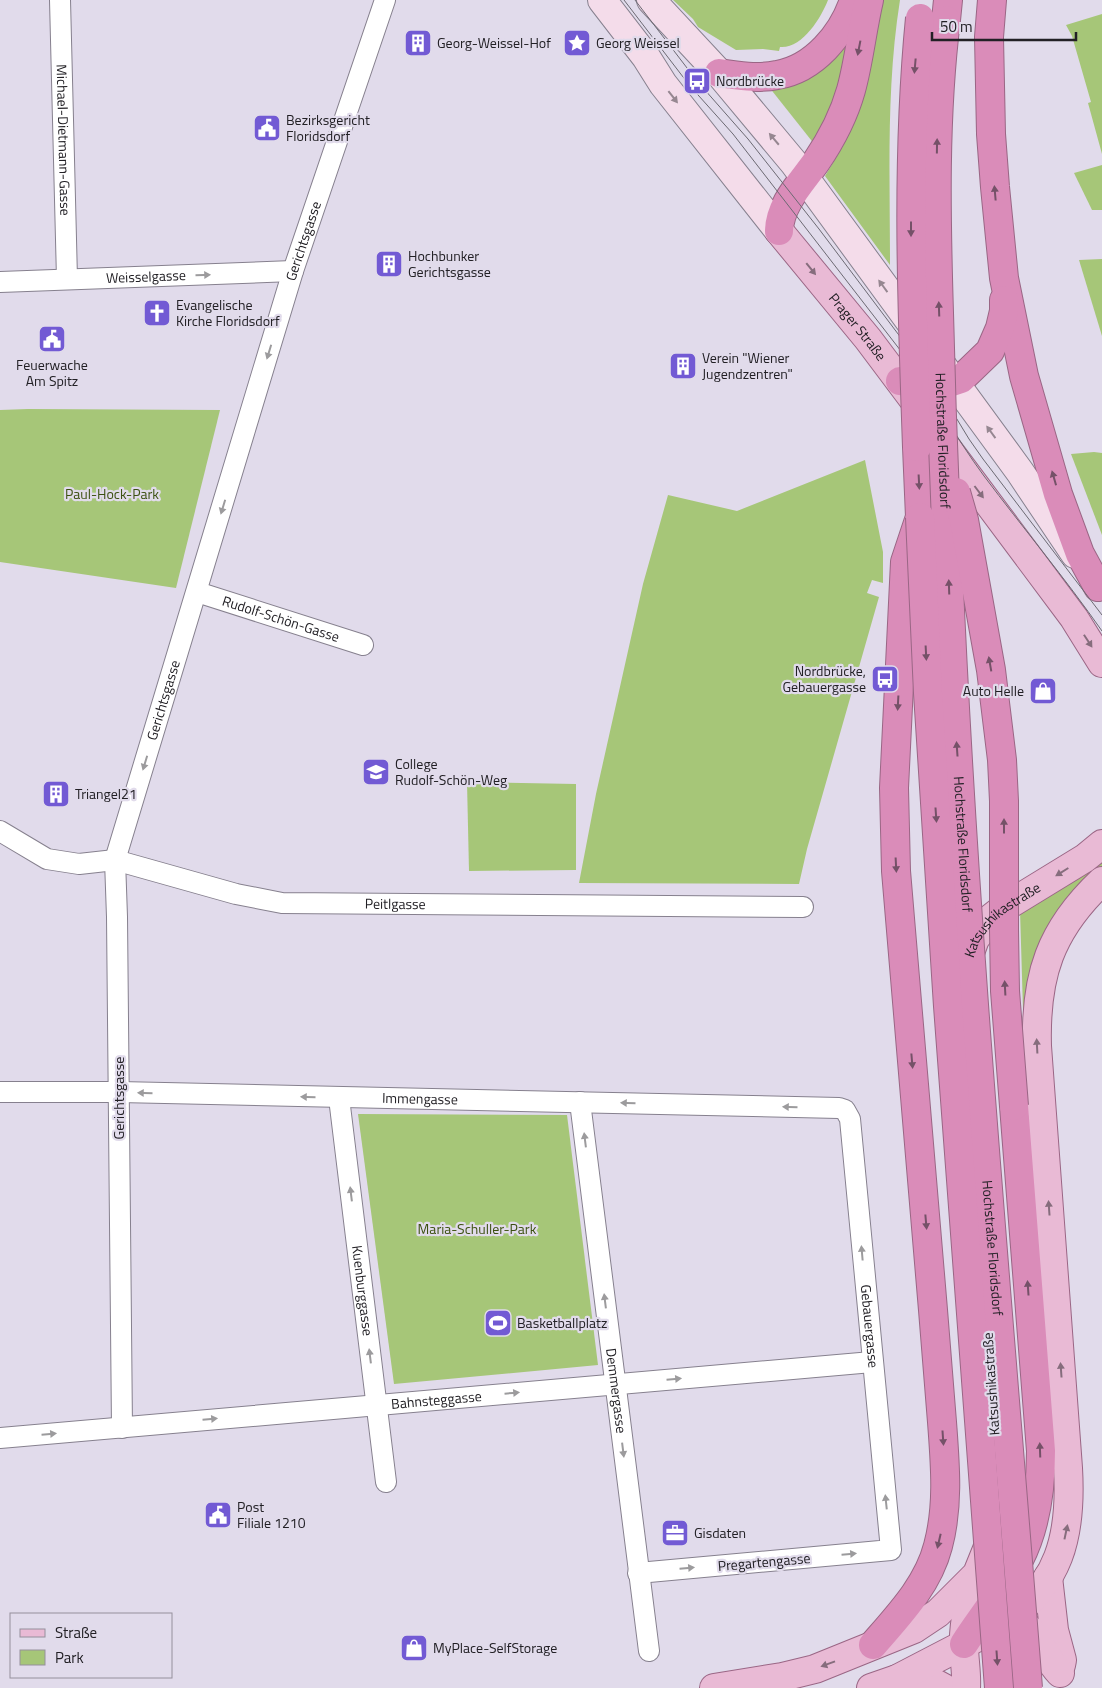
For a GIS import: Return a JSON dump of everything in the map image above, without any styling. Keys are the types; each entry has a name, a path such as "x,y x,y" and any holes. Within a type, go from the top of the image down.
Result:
{"highway":[{"path":"719,73 742,76 771,76 798,68 818,55 832,42 850,13 854,0"},
{"path":"780,231 782,217 804,177 840,121 851,89 869,0"},
{"name":"Hochstraße Floridsdorf","path":"922,0 914,83 911,161 913,322 925,636 947,986 999,1688"},
{"name":"Hochstraße Floridsdorf","path":"948,0 940,64 936,172 943,445 953,692 973,984 1028,1688"},
{"path":"900,380 943,385 961,379 990,351 1000,328 1004,311 1004,278 991,134 989,37 992,0"},
{"path":"1004,278 1024,376 1058,494 1080,554 1100,590"},
{"path":"943,445 964,520 998,718 1004,801 1006,991 1041,1451 1041,1477 1038,1498 1027,1541 991,1609 964,1644"},
{"path":"873,1645 918,1590 932,1566 944,1520 946,1493 941,1408 896,871 894,788 905,562 920,517"}],"main road":[{"name":"Prager Straße","path":"602,0 646,57 680,107 900,380 955,459 1074,618 1102,663"},
{"path":"651,0 719,73 804,177 1020,472 1100,590"},
{"name":"Katsushikastraße","path":"714,1688 782,1677 815,1669 914,1629 938,1613 977,1574 990,1546 997,1520 998,1482 963,1015 962,997 966,966 975,940 991,918 1005,907 1084,858 1102,844"},
{"path":"938,1613 991,1609 1032,1600 1048,1578 1066,1535 1070,1495 1037,1046 1037,1002 1045,965 1060,931 1074,911 1102,881"},
{"path":"977,1574 991,1609 1037,1638 1061,1680"},
{"path":"1048,1578 1054,1630 1062,1660 1061,1680"},
{"path":"871,1688 896,1679 964,1644 967,1676 966,1688"},
{"path":"896,1679 931,1681 944,1688"}],"street":[{"name":"Michael-Dietmann-Gasse","path":"60,0 67,279"},
{"name":"Gerichtsgasse","path":"122,1428 115,860 293,271 385,0"},
{"name":"Weisselgasse","path":"0,282 293,271"},
{"name":"Rudolf-Schön-Gasse","path":"197,592 363,645"},
{"name":"Peitlgasse","path":"0,831 47,859 79,864 115,860 236,894 282,903 803,907"},
{"name":"Immengasse","path":"0,1092 119,1092 839,1108"},
{"name":"Kuenburggasse","path":"340,1098 386,1482"},
{"name":"Demmergasse","path":"580,1102 648,1651"},
{"name":"Gebauergasse","path":"839,1108 845,1110 850,1119 891,1550"},
{"name":"Bahnsteggasse","path":"0,1438 872,1362"},
{"name":"Pregartengasse","path":"638,1573 891,1550"}],"green space":[{"path":"673,0 828,0 810,31 796,43 780,47 779,51 763,49 736,50 698,27 693,19"},
{"path":"880,0 900,0 891,99 889,165 890,265 825,176 843,146 850,128"},
{"path":"1102,14 1102,154 1088,103 1091,102 1072,36 1066,25"},
{"path":"847,45 837,99 815,145 769,87"},
{"path":"1102,165 1102,210 1092,210 1074,173"},
{"path":"1102,259 1102,336 1079,260"},
{"name":"Paul-Hock-Park","path":"0,410 220,410 176,588 0,562"},
{"path":"1102,453 1102,535 1071,454"},
{"path":"865,460 883,552 883,583 872,580 867,593 879,597 807,849 799,884 579,883 596,794 643,584 668,495 737,511"},
{"path":"467,782 576,784 576,870 469,871"},
{"path":"1102,857 1102,867 1087,881 1026,1008 1023,1010 1020,910"},
{"name":"Maria-Schuller-Park","path":"358,1114 567,1115 598,1365 394,1384"}],"tram line":[{"path":"624,0 690,86 733,134 904,355 984,476 1102,631"},
{"path":"635,0 697,81 748,139 819,229 935,383 983,459 1102,615"}],"place":[{"name":"Georg-Weissel-Hof","path":"418,43"},
{"name":"Georg Weissel","path":"577,43"},
{"name":"Nordbrücke","path":"697,81"},
{"name":"Bezirksgericht Floridsdorf","path":"267,128"},
{"name":"Hochbunker Gerichtsgasse","path":"389,264"},
{"name":"Evangelische Kirche Floridsdorf","path":"157,313"},
{"name":"Feuerwache Am Spitz","path":"52,339"},
{"name":"Verein \"Wiener Jugendzentren\"","path":"683,366"},
{"name":"Nordbrücke, Gebauergasse","path":"885,679"},
{"name":"Auto Helle","path":"1043,691"},
{"name":"College Rudolf-Schön-Weg","path":"376,772"},
{"name":"Triangel21","path":"56,794"},
{"name":"Basketballplatz","path":"498,1323"},
{"name":"Post Filiale 1210","path":"218,1515"},
{"name":"Gisdaten","path":"675,1533"},
{"name":"MyPlace-SelfStorage","path":"414,1648"}]}
